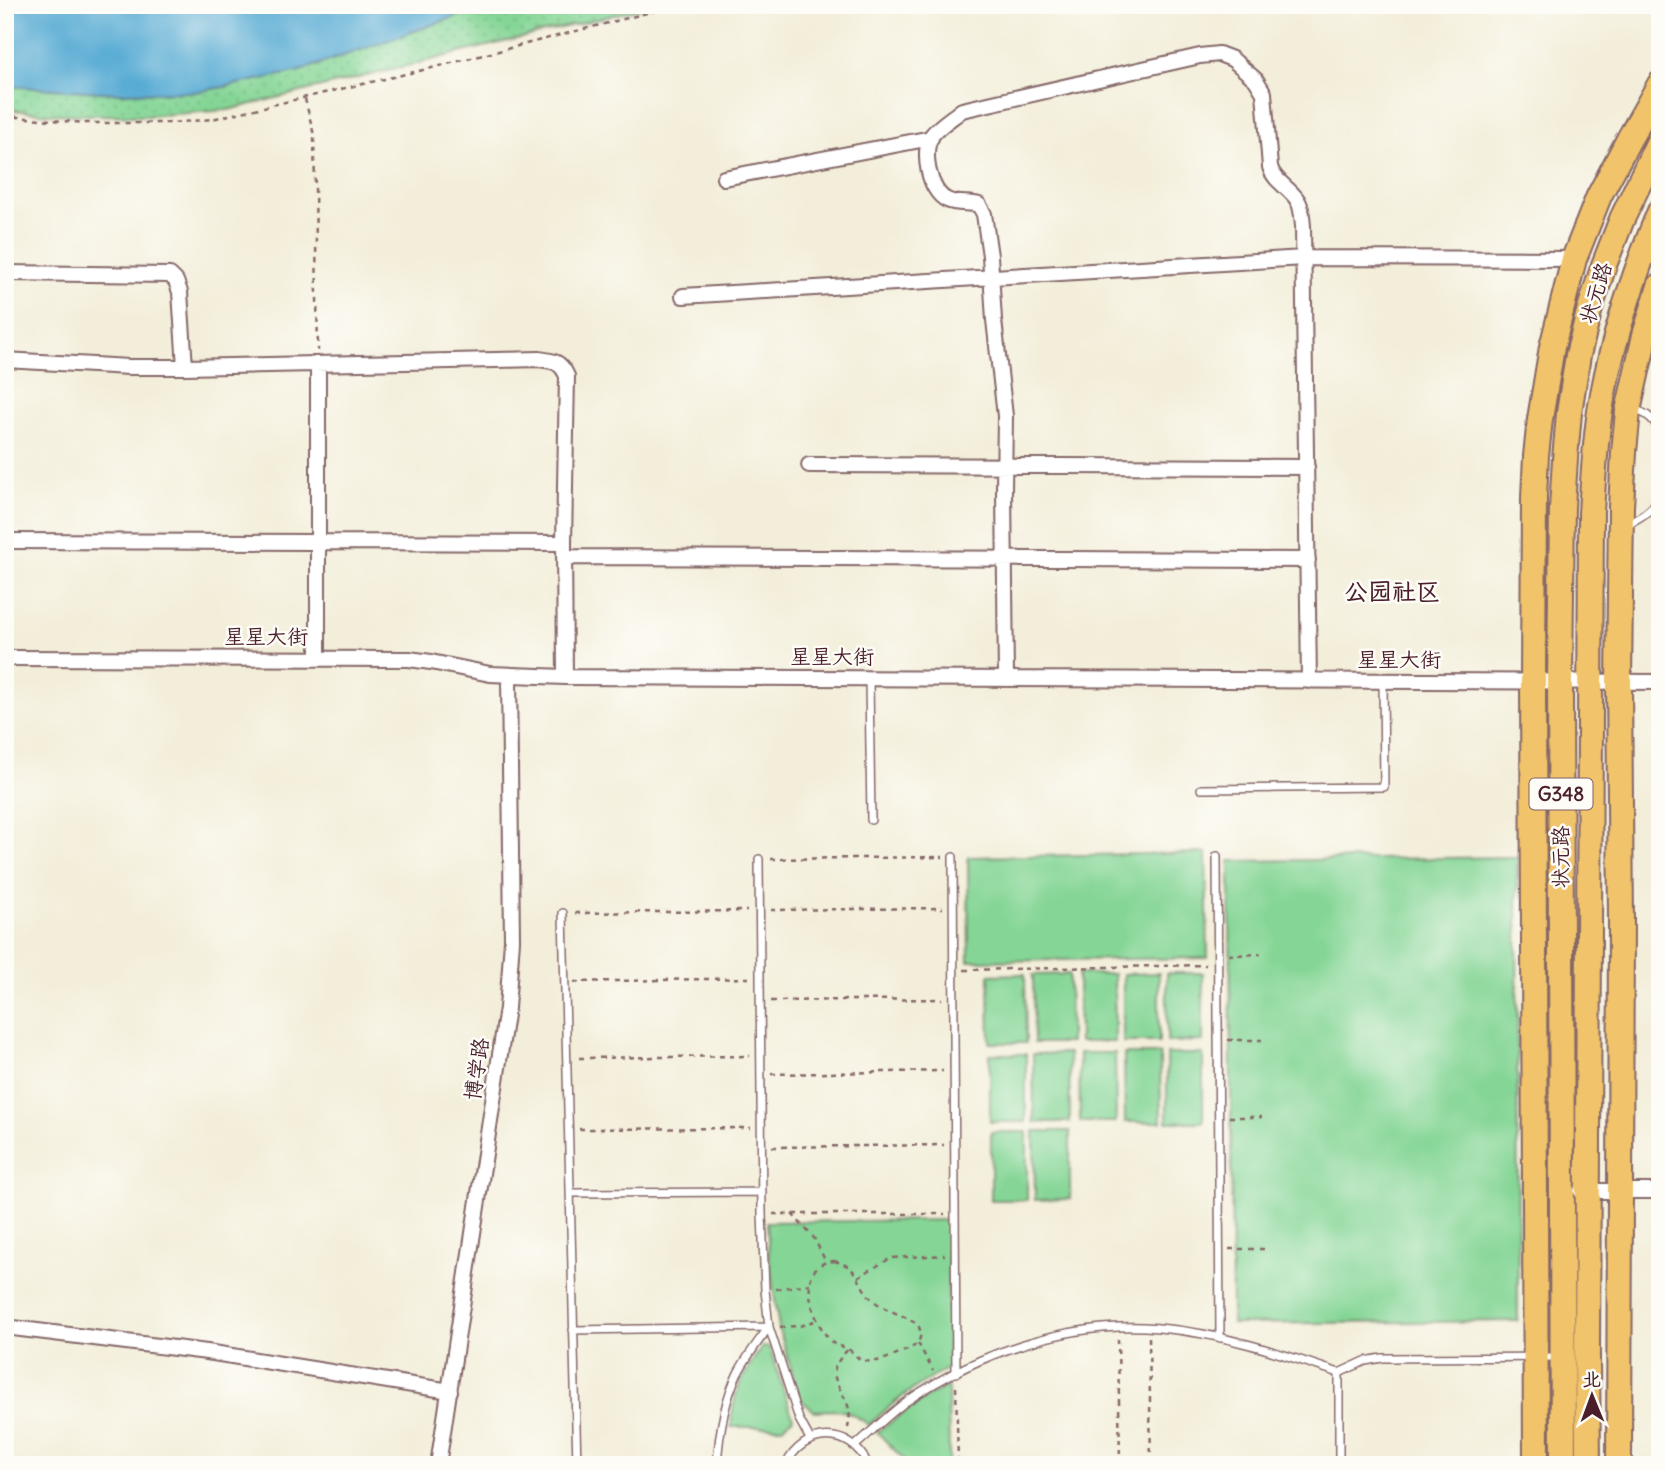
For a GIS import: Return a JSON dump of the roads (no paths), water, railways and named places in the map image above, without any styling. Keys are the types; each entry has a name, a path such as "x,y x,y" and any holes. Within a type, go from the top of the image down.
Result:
{"highway":[{"path":"1536,1465 1533,681 1534,497 1538,431 1545,386 1574,259 1600,196 1660,84"},
{"name":"状元路","path":"1563,1465 1560,681 1562,508 1567,435 1578,355 1589,312 1622,219 1660,139"},
{"name":"状元路","path":"1588,1465 1590,682 1595,460 1602,397 1610,358 1624,305 1660,211"},
{"path":"1619,1465 1621,529 1629,407 1645,335 1660,286"},
{"path":"1545,386 1567,435"},
{"path":"1602,397 1629,407"},
{"path":"1591,551 1621,529"}],"street":[{"path":"1006,678 1004,416 984,214 979,205 950,202 941,197 933,186 927,148 933,134 962,110 1219,54 1232,59 1256,80 1264,93 1270,167 1273,176 1298,200 1303,226 1309,681"},
{"path":"724,178 931,138"},
{"path":"683,296 1304,258 1574,259"},
{"path":"5,273 170,275 176,281 180,292 185,367"},
{"path":"5,360 129,367 185,367 539,359 552,361 563,367 567,376 565,677"},
{"path":"318,365 318,658"},
{"path":"809,465 1307,467"},
{"path":"5,541 318,543 1005,558 1308,559"},
{"name":"星星大街","path":"5,658 409,659 490,674 565,677 1660,682"},
{"name":"博学路","path":"438,1465 510,975 512,940 509,676"},
{"path":"1563,1191 1660,1191"},
{"path":"5,1327 207,1352 450,1391"}],"lane":[{"path":"1621,529 1653,507 1660,488 1658,426 1645,413 1629,407"},
{"path":"869,678 871,821"},
{"path":"1200,789 1384,788 1383,681"},
{"path":"1217,856 1220,1338"},
{"path":"953,857 956,1373"},
{"path":"759,859 765,1290 769,1327 799,1419 810,1439"},
{"path":"563,913 577,1465"},
{"path":"570,1193 762,1192"},
{"path":"573,1330 769,1327"},
{"path":"717,1465 722,1420 729,1394 749,1354 769,1327"},
{"path":"855,1446 906,1402 956,1373 1004,1350 1076,1332 1149,1327 1181,1331 1286,1355 1339,1373 1365,1361 1382,1358 1587,1356"},
{"path":"1339,1373 1339,1465"},
{"path":"786,1465 800,1445 822,1436 845,1440 855,1446 868,1465"}],"water":[{"path":"5,5 489,5 300,71 194,92 117,93 5,86"}],"district":[{"name":"公园社区","path":"1392,592"}]}
